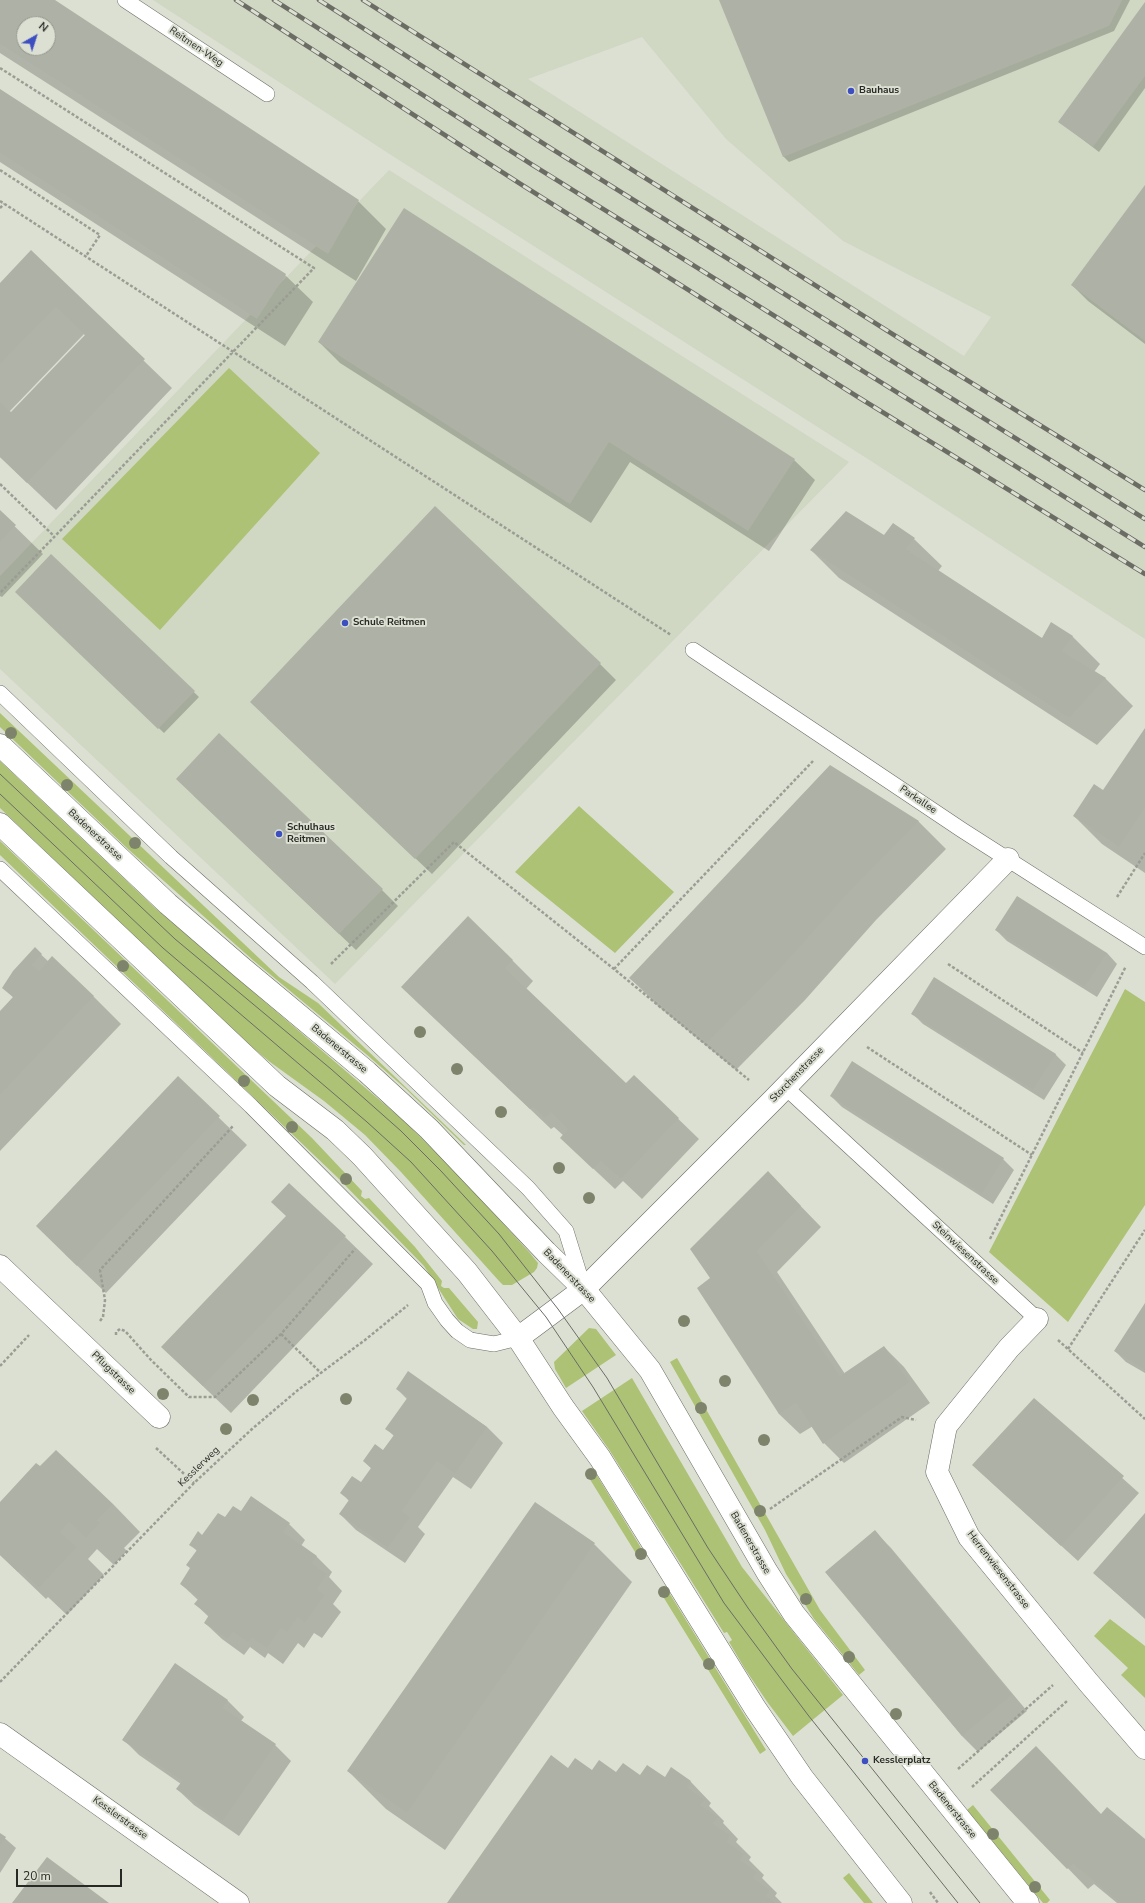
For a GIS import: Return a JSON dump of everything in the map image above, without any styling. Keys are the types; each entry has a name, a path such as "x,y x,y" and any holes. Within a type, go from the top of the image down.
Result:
{"main road":[{"name":"Badenerstrasse","path":"0,745 168,904 240,967 367,1072 429,1129 546,1252 584,1289 641,1356 653,1374 767,1572 794,1614 1028,1903"},
{"path":"0,824 277,1086 335,1130 362,1156 467,1272 518,1338 563,1407 600,1458 755,1708 802,1776 901,1903"},
{"name":"Storchenstrasse","path":"518,1338 584,1289 779,1093 1008,859"},
{"name":"Pflugstrasse","path":"0,1266 83,1343 159,1417"},
{"name":"Herrenwiesenstrasse","path":"1037,1319 1009,1348 946,1426 937,1472 969,1537 1081,1674 1145,1748"},
{"name":"Kesslerstrasse","path":"0,1734 238,1903"}],"lane":[{"name":"Reitmen-Weg","path":"125,0 267,94"},
{"name":"Parkallee","path":"693,650 1008,859 1142,945"},
{"path":"0,693 171,857 312,982 528,1188 566,1231 584,1289"},
{"path":"0,869 251,1106 428,1284 435,1303 457,1331 470,1340 494,1344 518,1338"},
{"name":"Steinwiesenstrasse","path":"779,1093 977,1264 1037,1319"}],"path":[{"path":"0,68 314,268 232,351 0,593"},
{"path":"0,170 100,234 86,256"},
{"path":"0,201 693,650"},
{"path":"0,208 4,204"},
{"path":"0,484 54,536"},
{"path":"614,969 832,742"},
{"path":"312,982 454,842 614,969 779,1093"},
{"path":"1103,920 1145,853"},
{"path":"977,1264 1083,1053 1142,945"},
{"path":"922,947 1083,1053"},
{"path":"841,1030 1032,1155"},
{"path":"83,1343 103,1317 106,1300 100,1270 251,1106"},
{"path":"99,1359 116,1340 116,1332 120,1329 125,1331 151,1360 189,1397 215,1397 281,1334 373,1229"},
{"path":"1068,1349 1145,1230"},
{"name":"Kesslerweg","path":"0,1682 194,1482 252,1429 406,1307 428,1284"},
{"path":"0,1366 50,1313"},
{"path":"1037,1319 1145,1419"},
{"path":"281,1334 321,1373"},
{"path":"159,1417 145,1438 194,1482"},
{"path":"770,1509 902,1417 946,1426"},
{"path":"954,1772 1081,1674"},
{"path":"969,1790 1081,1674"}],"shaded area":[{"path":"153,0 1145,0 1145,639 871,461 391,155","holes":["642,37 726,139 843,241 991,317 964,356 528,79"]},
{"name":"Schule Reitmen","path":"389,170 849,462 335,984 0,669 0,576"}],"green space":[{"path":"229,368 320,453 160,630 62,539"},
{"path":"0,713 279,977 318,1003 466,1145 464,1145 406,1089 254,961 129,850 0,727"},
{"path":"0,761 154,907 403,1120 456,1172 530,1253 538,1263 534,1272 512,1285 503,1285 401,1172 365,1135 324,1101 270,1062 243,1040 0,808"},
{"path":"579,806 674,892 615,953 515,872"},
{"path":"0,841 312,1138 362,1191 361,1196 365,1199 369,1198 415,1247 442,1281 441,1286 444,1288 449,1288 478,1322 477,1329 473,1329 458,1319 424,1266 337,1177 0,855"},
{"path":"1125,989 1145,1002 1145,1205 1068,1322 989,1252"},
{"path":"589,1328 596,1329 616,1355 566,1388 555,1369 554,1362"},
{"path":"677,1358 820,1610 865,1670 859,1675 814,1619 786,1574 765,1530 670,1362"},
{"path":"632,1378 742,1567 843,1695 793,1736 745,1669 729,1642 732,1640 727,1632 724,1633 610,1451 582,1411"},
{"path":"593,1469 646,1556 640,1560 586,1473"},
{"path":"665,1586 766,1750 760,1754 659,1590"},
{"path":"1110,1619 1145,1646 1145,1698 1121,1675 1128,1668 1094,1636"},
{"path":"973,1805 1050,1900 1047,1903 1043,1903 967,1810"},
{"path":"849,1873 873,1903 864,1903 843,1878"}],"building":[{"path":"0,0 55,0 359,200 328,254 19,56 56,56 56,16 16,16 16,54 0,44"},
{"name":"Bauhaus","path":"719,0 1122,0 1109,26 783,157"},
{"path":"1145,2 1145,76 1093,147 1058,122"},
{"path":"0,89 286,274 257,319 0,153"},
{"path":"1145,185 1145,341 1071,285"},
{"path":"404,208 795,459 748,531 609,442 570,504 318,342"},
{"path":"31,250 145,359 27,483 0,457 0,402 11,412 85,335 56,307 0,364 0,283"},
{"path":"435,506 601,663 415,859 250,702"},
{"path":"0,510 16,525 0,542"},
{"path":"846,511 884,535 893,523 915,538 906,549 1042,638 1051,622 1073,636 1062,651 1106,678 1069,718 810,550"},
{"path":"51,554 195,691 158,729 15,592"},
{"path":"1145,728 1145,808 1119,847 1073,816 1094,784 1103,790"},
{"name":"Schulhaus Reitmen","path":"219,733 383,889 339,934 176,779"},
{"path":"830,765 919,821 849,892 777,972 707,1043 629,978"},
{"path":"1017,896 1107,953 1085,987 995,930"},
{"path":"468,916 513,960 505,968 626,1083 634,1075 679,1118 621,1179 601,1161 593,1169 560,1138 568,1129 551,1112 545,1118 533,1107 530,1109 401,987"},
{"path":"35,947 42,954 32,965 39,971 52,956 94,996 0,1095 0,1011 13,997 2,988 13,971"},
{"path":"934,977 1056,1054 1033,1090 911,1014"},
{"path":"852,1061 1004,1158 982,1194 830,1096"},
{"path":"178,1076 220,1116 77,1266 36,1226"},
{"path":"768,1171 801,1206 757,1251 840,1376 884,1346 910,1382 823,1444 796,1403 779,1414 697,1288 710,1278 690,1249"},
{"path":"289,1183 346,1236 203,1386 161,1347 286,1216 271,1202"},
{"path":"1145,1303 1145,1370 1114,1351"},
{"path":"408,1371 487,1427 455,1474 437,1461 402,1511 410,1517 388,1548 339,1514 349,1500 340,1493 352,1476 361,1482 371,1468 363,1461 375,1444 383,1450 394,1435 385,1429 408,1397 396,1389"},
{"path":"1034,1398 1124,1476 1061,1546 972,1465"},
{"path":"56,1450 113,1504 97,1520 100,1523 86,1538 69,1522 60,1532 77,1547 39,1588 20,1570 18,1572 0,1555 0,1502 36,1463 40,1466"},
{"path":"251,1496 290,1523 283,1532 317,1556 312,1563 327,1574 317,1589 325,1595 305,1623 298,1617 287,1632 281,1628 267,1648 252,1638 248,1642 233,1632 228,1639 204,1623 209,1615 194,1604 199,1598 180,1584 190,1568 186,1565 197,1550 189,1545 198,1531 202,1535 218,1513 225,1517 233,1506 241,1511"},
{"path":"535,1502 595,1543 407,1813 347,1771"},
{"path":"1145,1513 1145,1618 1093,1573"},
{"path":"875,1530 1012,1695 962,1736 825,1572"},
{"path":"175,1663 228,1700 223,1708 276,1744 223,1821 176,1789 182,1781 122,1740"},
{"path":"1036,1746 1101,1814 1107,1807 1145,1839 1145,1903 1120,1903 1073,1864 1067,1869 990,1790"},
{"path":"551,1755 568,1768 575,1758 592,1770 599,1760 616,1772 623,1763 640,1775 647,1765 665,1777 671,1767 691,1781 687,1787 705,1800 700,1805 718,1817 713,1824 731,1835 727,1842 744,1854 740,1860 757,1872 753,1878 770,1890 766,1896 776,1903 447,1903"},
{"path":"0,1833 6,1837 0,1846"},
{"path":"47,1857 109,1903 12,1903"}],"tram line":[{"path":"0,774 175,939 331,1069 401,1131 441,1171 499,1234 558,1309 607,1378 708,1548 748,1608 792,1669 980,1903"},
{"path":"0,794 163,948 367,1122 411,1162 492,1251 546,1317 593,1387 724,1603 808,1715 958,1903"}],"railway":[{"path":"236,0 519,183 858,397 1145,574"},
{"path":"274,0 531,164 1145,547"},
{"path":"319,0 552,149 1145,519"},
{"path":"363,0 894,335 1145,490"}],"place":[{"name":"Bauhaus","path":"851,91"},
{"name":"Schule Reitmen","path":"345,623"},
{"name":"Schulhaus Reitmen","path":"279,834"},
{"name":"Kesslerplatz","path":"865,1761"}]}
